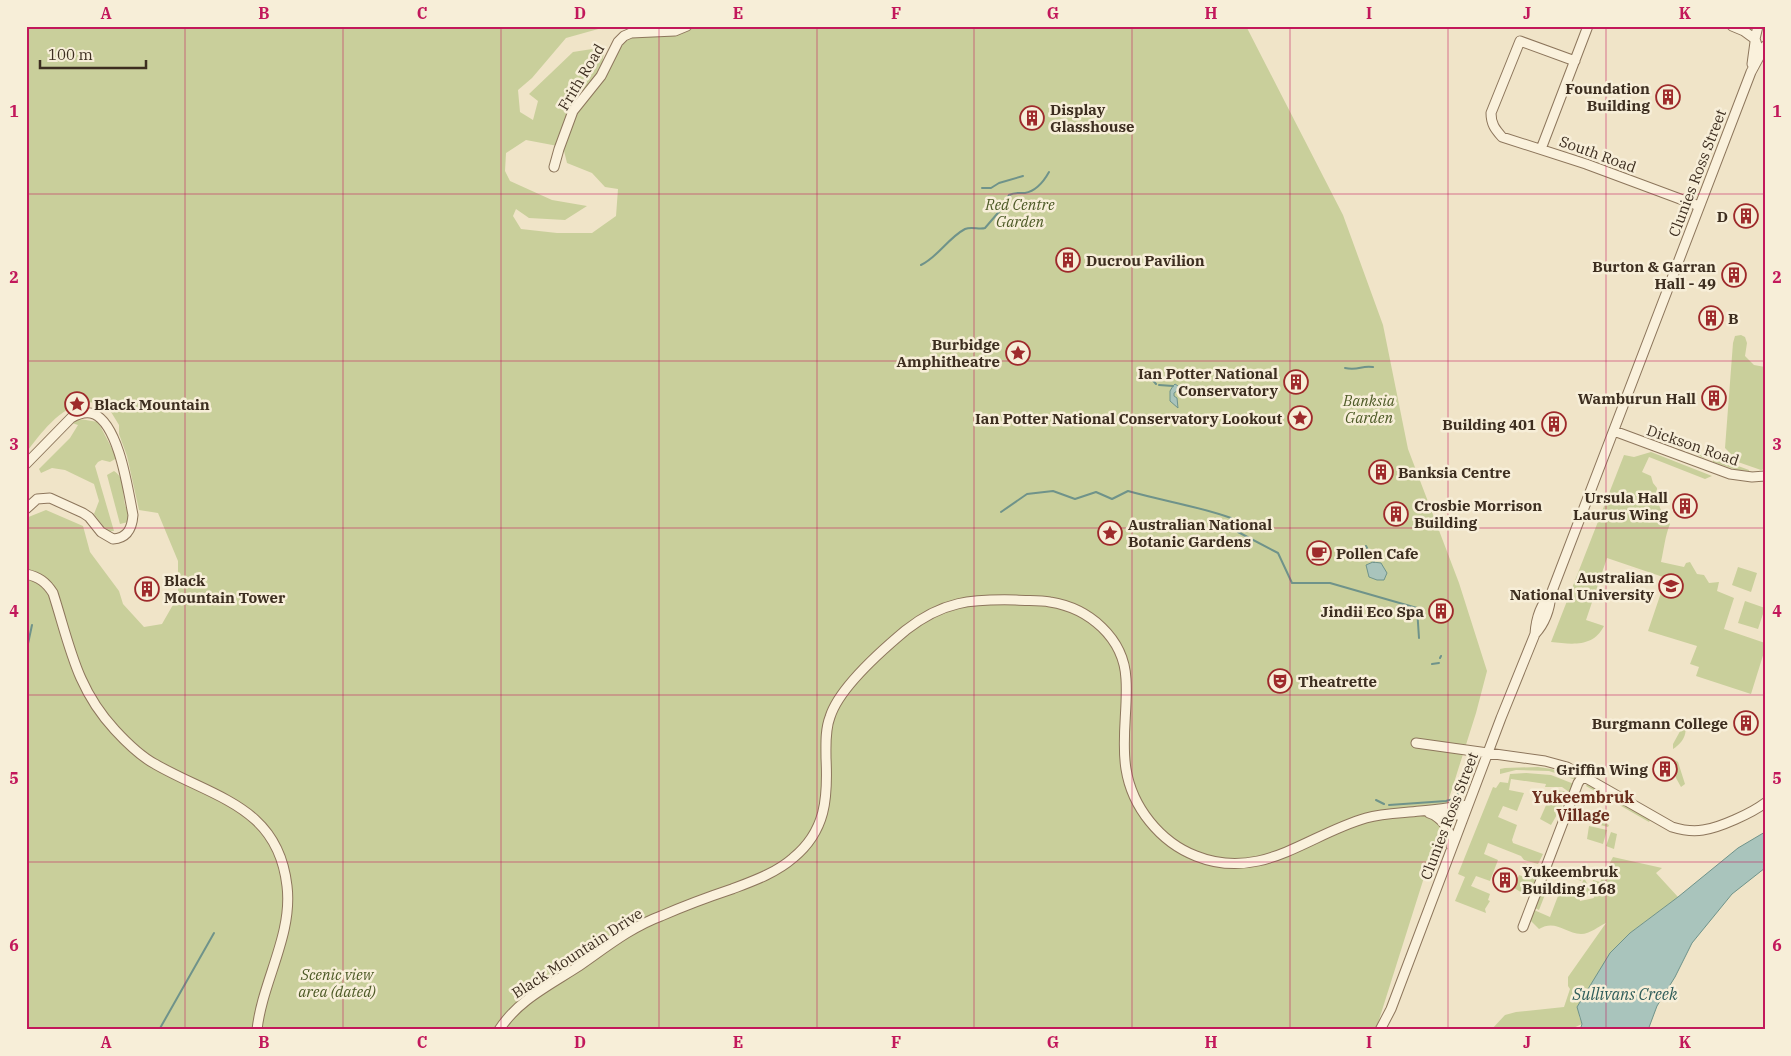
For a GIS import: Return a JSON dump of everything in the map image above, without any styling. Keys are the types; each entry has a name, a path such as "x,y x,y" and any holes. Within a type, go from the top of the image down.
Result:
{"street":[{"name":"Frith Road","path":"554,167 558,149 574,111 601,76 618,42 624,36 631,33 675,31 687,26"},
{"path":"1541,149 1588,26"},
{"path":"1732,26 1744,31 1760,46 1765,46"},
{"name":"Clunies Ross Street","path":"1750,72 1758,26"},
{"name":"South Road","path":"1575,61 1520,41 1491,113 1492,124 1502,137 1572,159 1699,206"},
{"name":"Clunies Ross Street","path":"1380,1030 1391,1009 1535,634 1542,626 1550,605 1551,594 1750,72 1765,46"},
{"path":"26,464 72,418 79,414 95,414 112,436 119,453 133,515 132,525 130,531 124,536 113,539 101,532 89,517 83,513 50,498 36,499 26,509"},
{"name":"Dickson Road","path":"1614,431 1730,474 1752,477 1765,476"},
{"path":"26,574 36,576 46,583 53,593 75,668 98,708 116,731 136,751 154,764 237,805 251,815 263,827 278,850 284,866 288,887 285,924 262,1005 257,1030"},
{"name":"Black Mountain Drive","path":"499,1030 518,1007 536,993 637,927 657,917 757,879 794,858 812,837 825,807 827,727 836,702 850,684 908,629 938,610 959,602 1014,600 1050,602 1080,611 1102,626 1119,651 1126,676 1124,748 1126,771 1132,791 1140,808 1164,837 1179,848 1197,857 1220,863 1244,864 1270,859 1366,818 1389,813 1424,811 1468,805"},
{"path":"1416,743 1545,761 1567,767 1672,827 1687,831 1705,830 1751,812 1765,803"},
{"path":"1523,927 1578,783 1583,776"},
{"name":"Black Mountain Drive","path":"1424,811 1434,815 1464,815"},
{"path":"1434,815 1449,830 1452,849"},
{"name":"Clunies Ross Street","path":"1386,1030 1391,1009"}],"green space":[{"path":"26,26 609,26 566,38 532,78 518,90 520,112 533,120 538,101 529,94 573,52 605,47 600,76 586,93 604,80 623,43 637,35 681,34 690,26 1246,26 1343,215 1383,325 1408,449 1459,583 1487,671 1476,713 1378,1023 1374,1030 26,1030 26,518 46,510 83,526 90,552 119,591 123,604 144,627 162,624 178,596 178,561 158,513 139,510 127,456 119,434 119,425 108,407 88,402 67,410 51,422 26,453","holes":["526,140 563,147 567,163 592,173 605,187 618,189 616,216 592,233 557,233 521,229 513,216 516,209 529,218 565,220 587,206 552,200 510,181 505,171 506,153"]},
{"path":"1741,335 1745,337 1747,343 1745,356 1754,365 1765,367 1765,469 1761,470 1735,461 1735,458 1725,448 1733,343 1735,336"},
{"path":"80,419 98,422 117,458 110,462 102,460 95,466 114,531 107,531 94,514 99,501 94,484 65,470 52,468 41,473 39,469 70,438 78,425 72,423"},
{"path":"1664,438 1697,448 1699,452 1706,454 1704,458"},
{"path":"1651,452 1712,476 1705,479 1649,457 1642,472 1651,476 1657,488 1657,498 1660,507 1670,524 1661,562 1684,567 1686,563 1690,562 1697,574 1704,575 1709,583 1719,582 1717,591 1734,598 1724,629 1765,643 1765,649 1751,694 1696,676 1699,667 1690,664 1697,646 1648,631 1666,578 1607,558 1586,620 1604,626 1594,638 1588,641 1574,644 1551,642 1624,455 1634,457"},
{"path":"1718,454 1730,463 1749,471 1737,470 1713,462 1713,459"},
{"path":"114,471 119,475 123,485 126,507 129,512 128,522 120,524 107,475"},
{"path":"1738,567 1757,573 1751,592 1732,585"},
{"path":"1745,601 1765,608 1758,629 1738,623"},
{"path":"1684,724 1685,735 1673,749 1673,744"},
{"path":"1673,759 1678,762 1685,784 1681,787 1676,778"},
{"path":"1538,767 1552,769 1577,779 1549,771 1516,770 1500,774 1500,769 1505,768"},
{"path":"1510,774 1551,775 1574,784 1572,792 1569,792 1562,787 1545,787 1546,784 1511,779 1509,790 1524,793 1517,811 1503,806 1498,817 1517,825 1512,840 1513,843 1543,854 1538,864 1524,860 1521,856 1488,843 1484,854 1498,860 1490,881 1476,876 1471,886 1490,894 1488,900 1490,901 1485,909 1486,913 1455,901 1465,877 1458,874 1493,787 1496,788 1500,782 1508,783"},
{"path":"1588,783 1650,820 1649,822 1586,786"},
{"path":"1550,790 1564,791 1568,796 1551,825 1540,819 1547,803 1560,805 1563,794"},
{"path":"1585,811 1609,825 1608,827 1577,819 1579,816 1580,818 1584,816"},
{"path":"1589,826 1607,830 1603,844 1587,839"},
{"path":"1611,832 1617,834 1614,849 1606,846"},
{"path":"1613,857 1662,868 1656,873 1678,897 1630,933 1579,1016 1582,1024 1569,1030 1491,1030 1505,1015 1564,1007 1570,989 1568,977 1606,923 1581,934 1550,925 1539,929 1530,920 1534,910 1550,917 1558,896 1567,890 1578,894 1584,878 1591,894 1579,897 1580,901 1594,898 1593,880 1600,882"},
{"path":"1519,861 1542,870 1537,880 1524,894 1514,888 1519,875 1530,879 1536,869"},
{"path":"1557,868 1582,877 1581,881 1555,872"},
{"path":"1543,885 1548,887 1539,910 1535,908"}],"water":[{"path":"1175,384 1181,388 1174,393 1174,396 1177,398 1178,408 1170,401 1170,391"},
{"path":"1373,562 1381,563 1387,573 1384,580 1369,577 1366,565"},
{"name":"Sullivans Creek","path":"1765,832 1765,868 1732,894 1692,943 1675,977 1657,1006 1648,1030 1580,1030 1582,1024 1577,1007 1610,953 1630,933 1738,848"}],"waterway":[{"path":"921,265 965,229 985,228 1003,207 1009,195 1033,190 1049,172"},
{"path":"982,188 991,188 999,183 1023,176"},
{"path":"1345,368 1373,367"},
{"path":"1151,374 1151,378 1156,384"},
{"path":"1159,385 1173,386"},
{"path":"1001,512 1027,494 1053,491 1075,499 1096,492 1112,499 1128,491 1219,514 1231,518 1238,532 1278,553 1292,583 1330,583 1417,608 1419,638"},
{"path":"1366,546 1374,562"},
{"path":"26,653 32,625"},
{"path":"1432,664 1439,663"},
{"path":"1389,805 1446,801 1453,799 1460,792"},
{"path":"1376,800 1384,804"},
{"path":"159,1030 214,933"}],"place":[{"name":"Foundation Building","path":"1668,97"},
{"name":"Display Glasshouse","path":"1032,118"},
{"name":"D","path":"1746,216"},
{"name":"Ducrou Pavilion","path":"1068,260"},
{"name":"Burton & Garran Hall - 49","path":"1734,275"},
{"name":"B","path":"1711,318"},
{"name":"Burbidge Amphitheatre","path":"1018,353"},
{"name":"Ian Potter National Conservatory","path":"1296,382"},
{"name":"Wamburun Hall","path":"1714,398"},
{"name":"Black Mountain","path":"77,404"},
{"name":"Ian Potter National Conservatory Lookout","path":"1300,418"},
{"name":"Building 401","path":"1554,424"},
{"name":"Banksia Centre","path":"1381,472"},
{"name":"Ursula Hall Laurus Wing","path":"1685,506"},
{"name":"Crosbie Morrison Building","path":"1396,514"},
{"name":"Australian National Botanic Gardens","path":"1110,533"},
{"name":"Pollen Cafe","path":"1319,553"},
{"name":"Australian National University","path":"1671,586"},
{"name":"Black Mountain Tower","path":"147,589"},
{"name":"Jindii Eco Spa","path":"1441,611"},
{"name":"Theatrette","path":"1280,681"},
{"name":"Burgmann College","path":"1746,723"},
{"name":"Griffin Wing","path":"1665,769"},
{"name":"Yukeembruk Building 168","path":"1505,880"}],"district":[{"name":"Yukeembruk Village","path":"1583,806"}],"park label":[{"name":"Red Centre Garden","path":"1020,212"},
{"name":"Banksia Garden","path":"1369,408"},
{"name":"Scenic view area (dated)","path":"337,982"}]}
